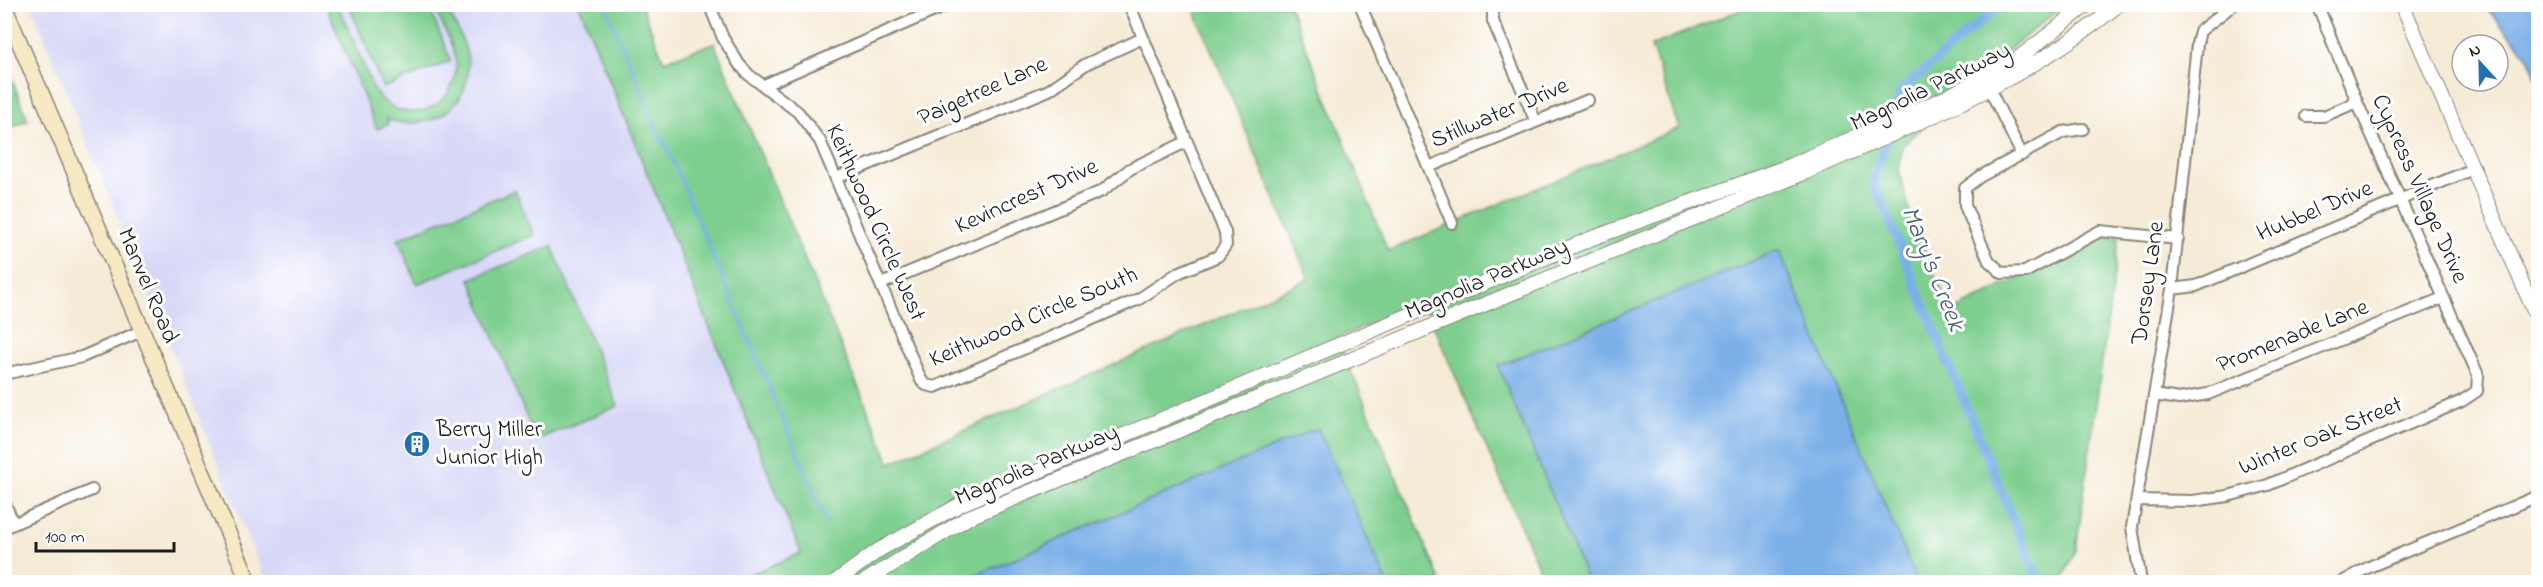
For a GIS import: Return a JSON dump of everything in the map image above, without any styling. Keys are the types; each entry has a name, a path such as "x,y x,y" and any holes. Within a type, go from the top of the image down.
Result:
{"main road":[{"name":"Manvel Road","path":"4,6 249,582"}],"street":[{"name":"Keithwood Circle West","path":"709,4 723,38 739,64 798,112 820,141 921,380 926,385"},
{"path":"764,85 950,4"},
{"path":"1129,4 1186,142"},
{"path":"1360,4 1452,223"},
{"path":"1493,4 1493,21 1536,122"},
{"name":"Magnolia Parkway","path":"1930,111 2016,60 2088,4"},
{"name":"Magnolia Parkway","path":"864,582 969,517 1486,304 1930,111 1989,88 2065,45 2119,4"},
{"name":"Dorsey Lane","path":"2141,582 2132,527 2172,289 2197,44 2200,31 2234,4"},
{"name":"Cypress Village Drive","path":"2317,4 2357,102 2478,375 2477,391"},
{"path":"2402,4 2475,168 2538,320"},
{"name":"Paigetree Lane","path":"836,178 1049,90 1086,64 1143,38"},
{"path":"1989,88 2022,155"},
{"name":"Stillwater Drive","path":"1429,167 1588,100"},
{"path":"2306,117 2324,116 2357,102"},
{"path":"2083,129 2063,132 1981,176 1965,188 1965,206 1989,261 2002,273 2025,272 2100,231 2178,239"},
{"name":"Keithwood Circle South","path":"926,385 941,386 1139,299 1178,273 1222,253 1226,245 1225,232 1186,142"},
{"name":"Kevincrest Drive","path":"881,284 1102,191 1130,169 1186,142"},
{"name":"Magnolia Parkway","path":"835,582 879,550 974,499 1590,238 1788,166 1826,157"},
{"name":"Hubbel Drive","path":"2172,289 2196,286 2475,168"},
{"path":"1479,285 1486,304"},
{"name":"Promenade Lane","path":"2154,395 2179,399 2208,394 2443,298"},
{"path":"4,374 82,357 141,331"},
{"path":"1319,353 1326,370"},
{"name":"Winter Oak Street","path":"2137,500 2193,501 2228,496 2268,485 2462,401 2477,391"},
{"path":"4,502 9,526 92,490"},
{"path":"2337,582 2342,582 2369,567 2538,496"},
{"path":"946,513 954,526"}],"shaded area":[{"path":"31,5 579,5 801,553 733,582 266,582"}],"green space":[{"path":"326,5 338,5 376,93 387,104 399,110 412,112 425,110 436,104 453,84 456,69 454,53 433,5 446,5 462,39 468,61 463,92 455,104 432,119 418,123 387,119 388,124 377,129"},
{"path":"349,5 428,5 451,61 383,88"},
{"path":"579,5 641,5 664,61 714,43 890,463 1309,279 1192,5 1289,5 1388,251 1679,128 1651,46 1753,5 2064,5 1982,71 1902,147 1899,170 1913,224 1951,312 2098,238 2119,238 2076,550 2061,582 1545,582 1423,302 1337,338 1441,582 733,582 801,553"},
{"path":"5,62 28,120 4,130"},
{"path":"515,190 534,235 417,284 398,239"},
{"path":"552,246 618,406 536,440 470,279"}],"water":[{"path":"2484,5 2538,5 2538,81 2528,57"},
{"path":"1779,250 1917,582 1588,582 1498,366"},
{"path":"1318,428 1387,582 965,582 976,575"}],"waterway":[{"path":"605,4 662,142 665,143 827,523"},
{"name":"Mary's Creek","path":"2003,4 1901,91 1873,182 2039,582"}],"place":[{"name":"Berry Miller Junior High","path":"417,444"}]}
